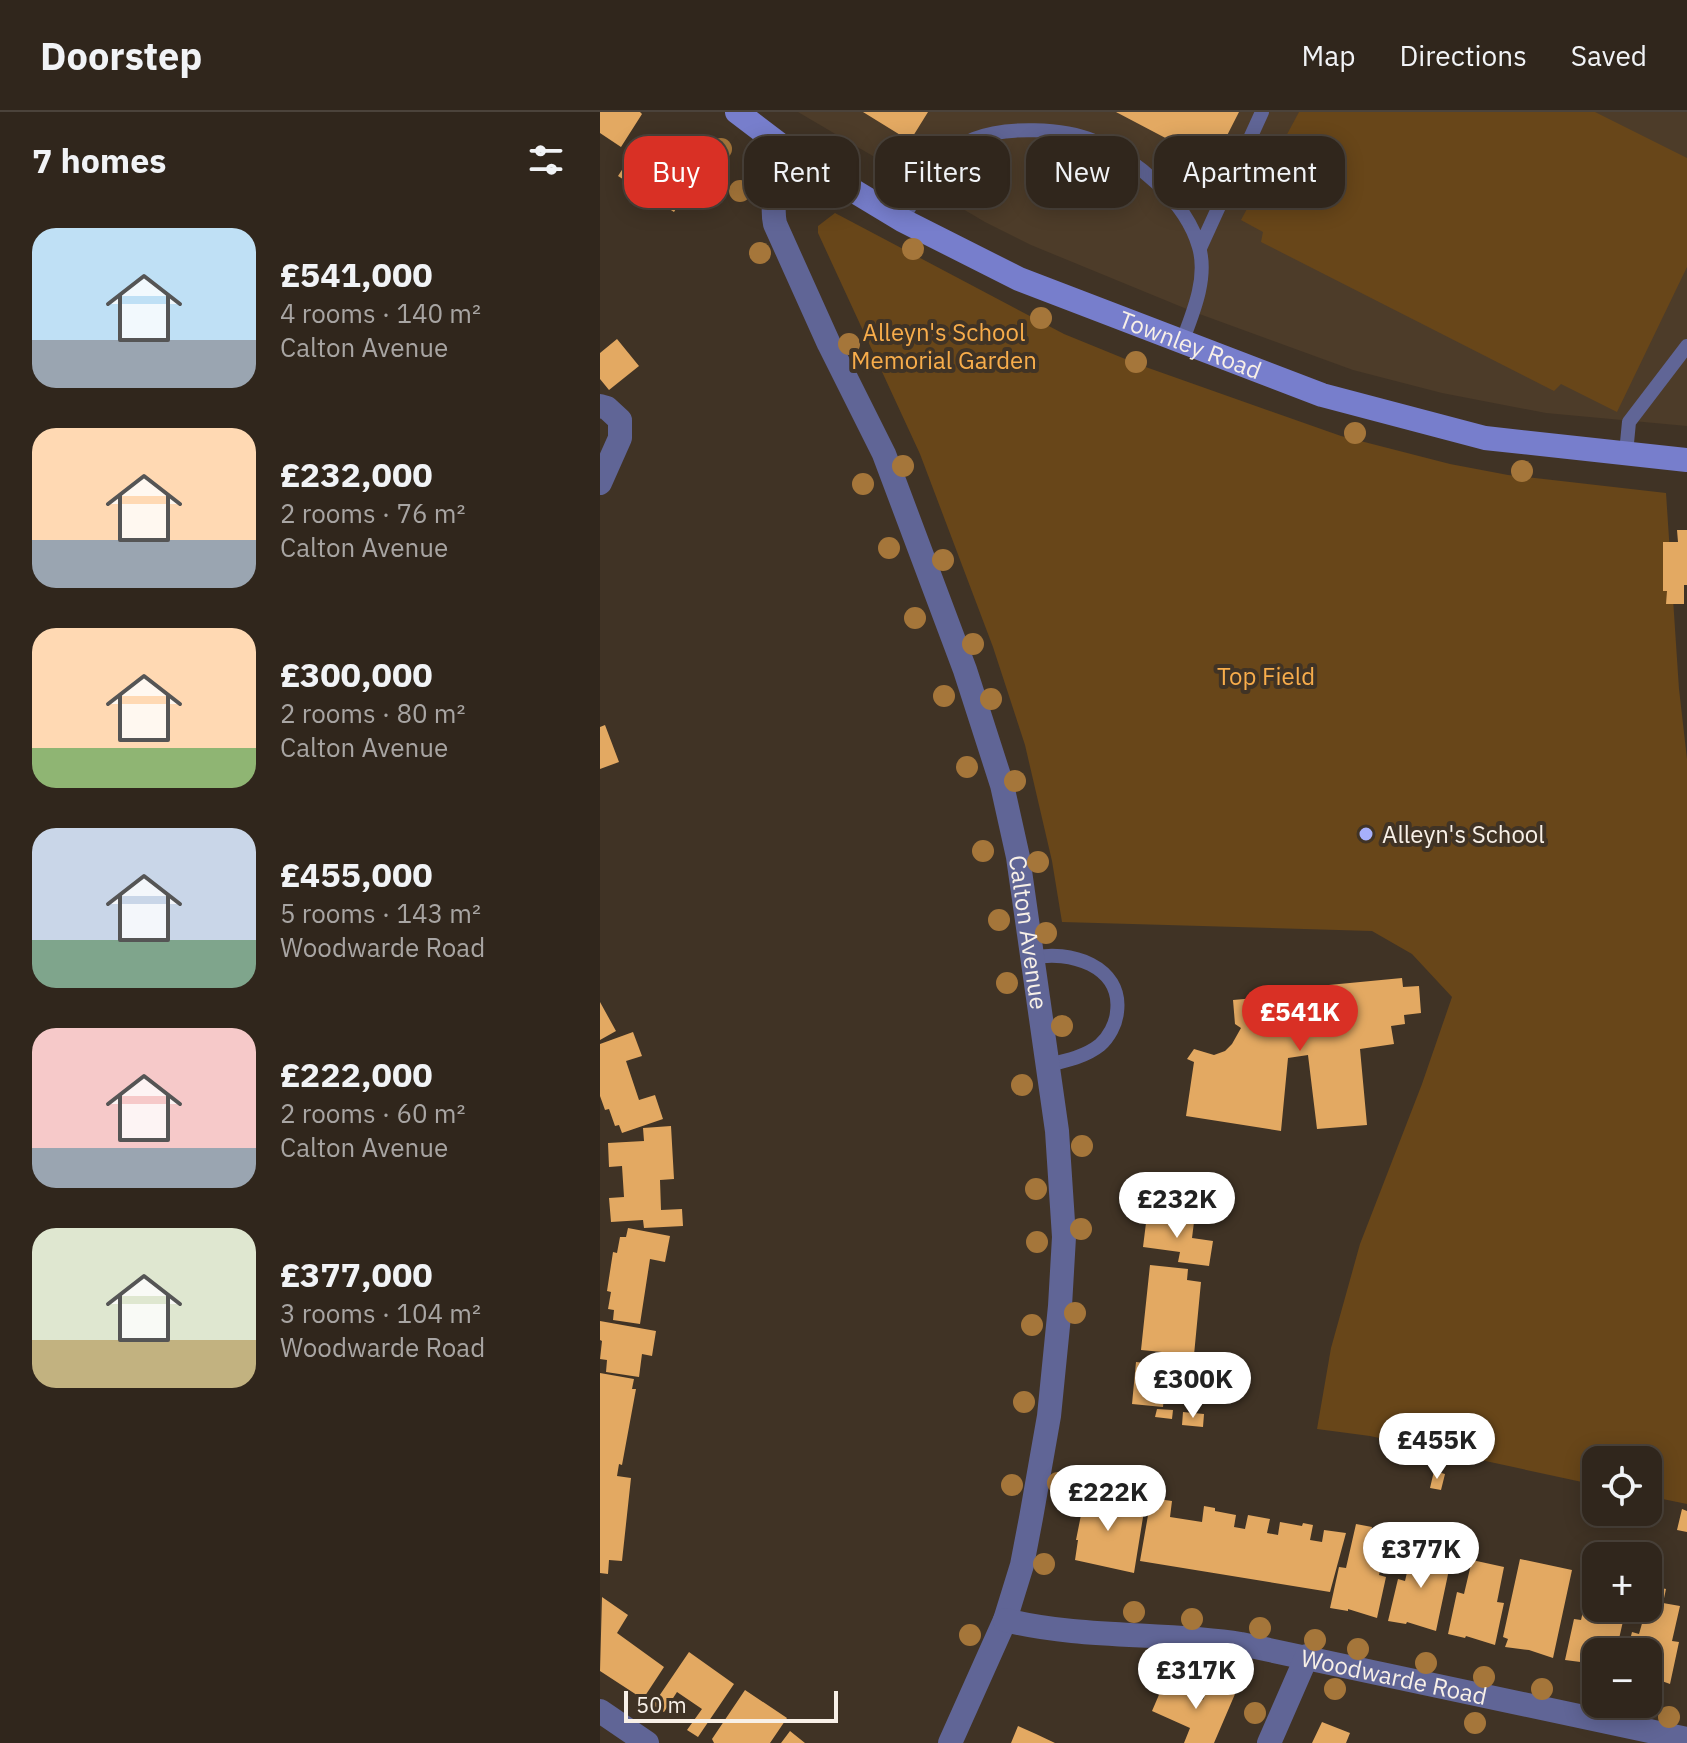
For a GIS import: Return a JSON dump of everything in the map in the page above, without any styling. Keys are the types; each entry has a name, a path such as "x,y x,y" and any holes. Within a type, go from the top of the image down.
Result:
{"street":[{"name":"Townley Road","path":"737,112 769,136"},
{"name":"Townley Road","path":"859,194 902,220 1019,279 1322,395 1485,438 1687,460"},
{"name":"Calton Avenue","path":"772,208 775,224 829,344 884,454 965,670 1002,785 1018,857 1057,1131 1064,1237 1060,1306 1049,1416 1034,1503 1022,1565 1005,1620 950,1743"},
{"path":"600,406 620,420 620,438 600,483"},
{"name":"Woodwarde Road","path":"1005,1620 1071,1630 1209,1639 1307,1656 1613,1734 1687,1739"},
{"path":"1269,1743 1307,1656"},
{"path":"600,1711 647,1743"}],"lane":[{"path":"1182,342 1194,312 1200,284 1200,248 1262,112"},
{"path":"902,220 922,186 948,156 974,140 1008,131 1052,132 1092,140 1127,160 1181,209 1200,248"},
{"path":"1626,453 1629,422 1687,346"},
{"path":"1032,958 1050,953 1085,961 1101,970 1117,994 1117,1018 1101,1043 1087,1053 1047,1065"}],"shaded area":[{"path":"798,112 1687,112 1687,426 1546,413 1442,393 1353,370 1194,312 1031,245 961,208 1010,208 1010,136 875,136 875,157 859,148 859,136 839,136"}],"green space":[{"path":"1299,112 1595,112 1687,158 1687,267 1617,412 1561,384 1554,391 1261,242 1263,232 1241,220 1247,208 1345,208 1345,136 1286,136"},
{"name":"Top Field","path":"835,213 1064,334 1140,365 1341,436 1450,464 1508,475 1666,493 1679,689 1687,759 1687,1504 1662,1499 1662,1446 1582,1446 1582,1482 1370,1436 1317,1429 1331,1348 1360,1244 1452,997 1412,954 1372,931 1062,922 1052,861 1025,745 993,647 920,454 818,233 818,226"}],"building":[{"path":"600,112 642,114 628,136 624,136 621,147 600,133"},
{"path":"863,112 928,112 913,136 902,136"},
{"path":"1116,112 1239,112 1227,136 1162,136"},
{"path":"617,339 639,366 609,390 600,379 600,353"},
{"path":"1677,530 1687,530 1687,585 1684,585 1684,604 1666,604 1663,542 1678,542"},
{"path":"605,725 619,762 600,769 600,727"},
{"path":"1402,978 1403,987 1419,986 1421,1013 1404,1015 1405,1024 1391,1026 1394,1044 1360,1049 1367,1125 1317,1129 1308,1055 1288,1058 1281,1131 1186,1116 1194,1062 1187,1059 1194,1049 1214,1055 1232,1044 1241,1028 1235,1024 1233,1000 1288,995 1287,989"},
{"path":"600,1002 616,1031 600,1040"},
{"path":"633,1032 642,1056 626,1061 639,1100 655,1095 663,1119 622,1133 619,1125 615,1126 609,1109 605,1110 600,1096 600,1044"},
{"path":"671,1126 674,1179 660,1180 661,1210 682,1209 683,1226 644,1228 643,1220 611,1222 609,1198 624,1197 622,1166 609,1167 608,1143 644,1141 643,1128"},
{"path":"1147,1215 1194,1222 1192,1238 1213,1241 1209,1266 1178,1262 1180,1252 1143,1247"},
{"path":"628,1228 670,1236 665,1262 650,1259 640,1324 613,1320 614,1310 608,1309 611,1292 607,1291 613,1252 617,1253 620,1237 626,1237"},
{"path":"1150,1265 1188,1269 1187,1280 1201,1282 1194,1355 1141,1350"},
{"path":"600,1321 656,1331 652,1356 642,1354 639,1377 606,1372 607,1360 600,1359"},
{"path":"1136,1362 1176,1366 1174,1387 1165,1386 1163,1407 1132,1404"},
{"path":"600,1373 634,1379 632,1389 636,1389 622,1465 619,1464 617,1476 631,1478 622,1561 609,1560 608,1574 600,1573"},
{"path":"1157,1409 1173,1410 1172,1419 1155,1417"},
{"path":"1183,1412 1204,1414 1203,1427 1182,1425"},
{"path":"1434,1471 1445,1474 1441,1490 1430,1488"},
{"path":"1087,1485 1110,1489 1107,1509 1119,1511 1120,1507 1144,1511 1134,1573 1075,1560"},
{"path":"1151,1498 1172,1501 1170,1517 1202,1522 1204,1506 1236,1515 1234,1527 1245,1529 1248,1515 1270,1519 1267,1533 1278,1535 1280,1522 1313,1525 1310,1540 1322,1542 1324,1530 1346,1533 1330,1592 1140,1561"},
{"path":"1682,1509 1687,1511 1687,1532 1677,1530"},
{"path":"1356,1524 1372,1527 1370,1538 1387,1541 1379,1575 1386,1577 1377,1618 1348,1609 1330,1608 1339,1567 1346,1568"},
{"path":"1413,1547 1445,1554 1443,1563 1450,1565 1436,1631 1407,1622 1388,1621 1398,1579 1405,1581"},
{"path":"1520,1559 1572,1570 1553,1658 1529,1650 1505,1647 1508,1639 1503,1637"},
{"path":"1472,1560 1504,1567 1497,1602 1504,1603 1495,1645 1448,1634 1457,1592 1464,1594"},
{"path":"1662,1588 1666,1589 1663,1603 1680,1606 1672,1641 1679,1642 1670,1684 1662,1681 1662,1638 1630,1638 1632,1632 1639,1634 1642,1622 1662,1622"},
{"path":"602,1597 628,1615 617,1633 664,1667 643,1699 600,1671"},
{"path":"1582,1616 1582,1622 1623,1622 1619,1638 1582,1638 1582,1662 1565,1660 1574,1619 1581,1620"},
{"path":"689,1652 734,1684 698,1737 687,1730 702,1709 677,1692 664,1712 653,1705"},
{"path":"1164,1683 1203,1700 1210,1683 1235,1694 1214,1743 1184,1743 1190,1728 1152,1711"},
{"path":"745,1690 787,1718 770,1743 714,1743 712,1739"},
{"path":"1322,1722 1350,1733 1346,1743 1312,1743"},
{"path":"1018,1726 1036,1734 1055,1743 1011,1743"},
{"path":"790,1731 805,1743 781,1743"}],"place":[{"name":"Alleyn's School","path":"1366,834"}],"park label":[{"name":"Alleyn's School Memorial Garden","path":"944,346"}]}
